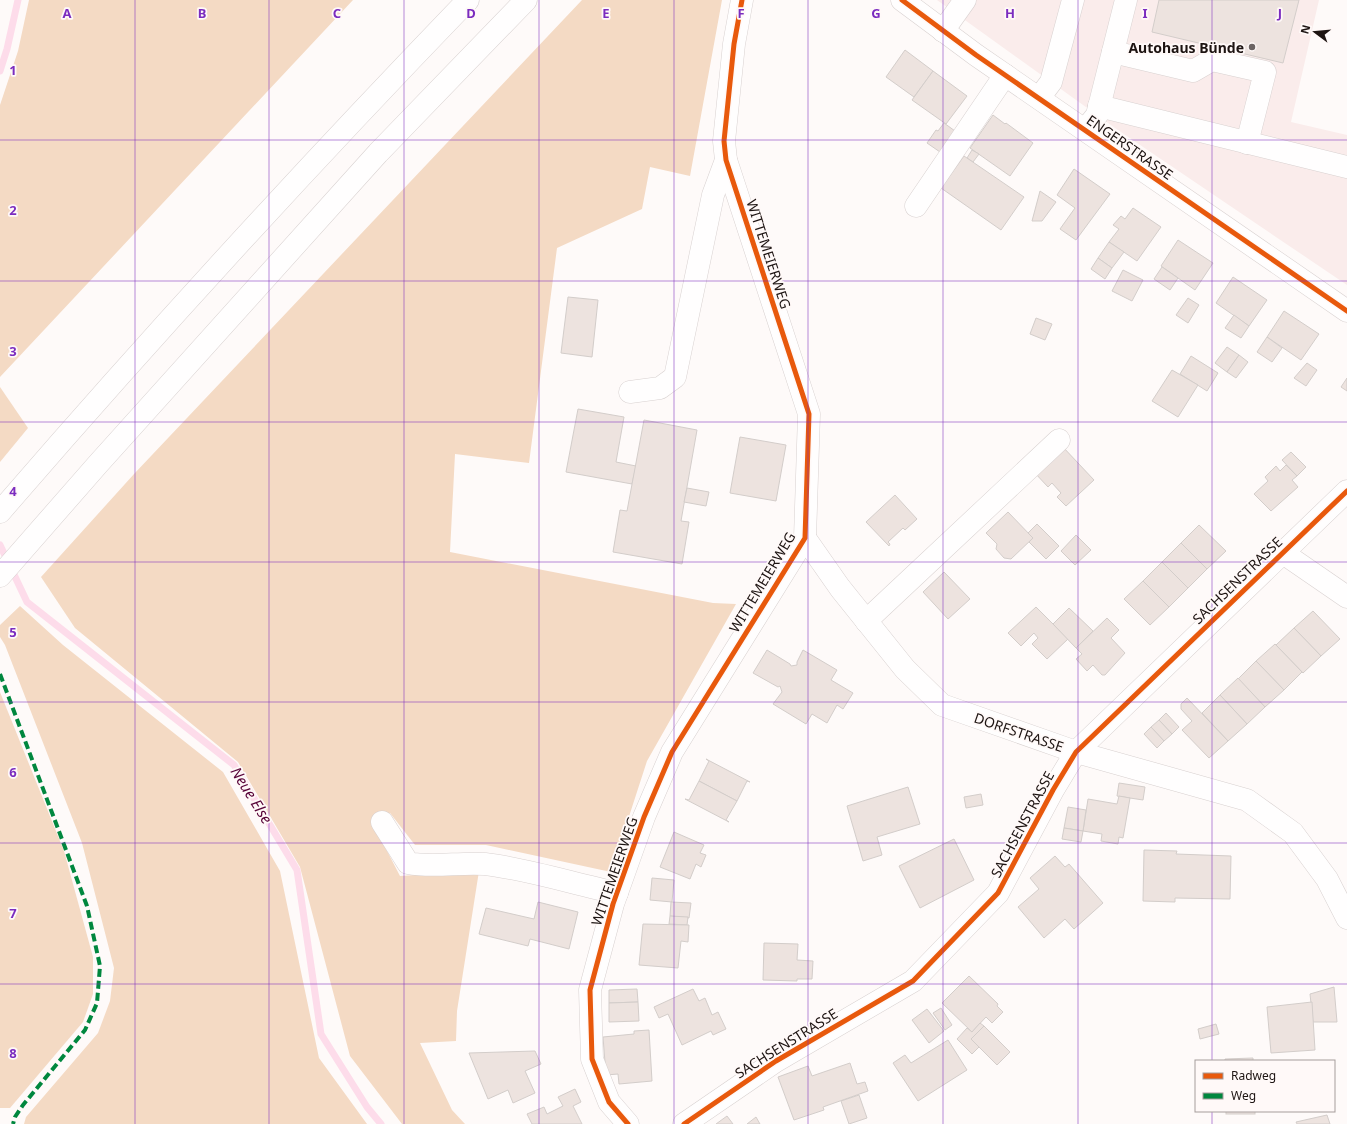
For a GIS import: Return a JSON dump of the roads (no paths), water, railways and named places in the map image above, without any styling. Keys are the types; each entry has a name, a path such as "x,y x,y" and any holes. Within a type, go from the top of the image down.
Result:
{"main road":[{"path":"0,512 72,429 351,122 468,0"},
{"path":"0,576 98,464 378,153 526,0"},
{"name":"WITTEMEIERWEG","path":"628,1124 608,1102 592,1059 590,990 617,894 644,818 672,752 805,538 809,414 726,160 724,141 734,44 742,0"},
{"name":"ENGERSTRASSE","path":"902,0 1005,75 1347,311"},
{"path":"943,31 965,0"},
{"path":"1039,98 1051,82 1073,0"},
{"path":"1085,130 1097,115 1126,0"},
{"path":"1113,52 1193,71 1212,60 1265,72 1247,143"},
{"path":"916,206 1005,75"},
{"path":"1099,106 1347,167"},
{"path":"630,392 660,388 675,377 713,196 726,160"},
{"path":"866,621 1059,440"},
{"name":"SACHSENSTRASSE","path":"684,1124 776,1061 913,981 998,893 1053,790 1076,752 1347,492"},
{"name":"DORFSTRASSE","path":"805,538 840,588 905,669 942,706 1076,752 1246,800 1293,833 1328,879 1347,918"},
{"path":"1283,553 1347,597"},
{"path":"382,822 408,863 420,866 483,864 507,868 617,894"}],"waterway":[{"name":"Neue Else","path":"0,71 7,49 18,0"},
{"name":"Neue Else","path":"0,545 27,602 234,765 297,870 321,1034 367,1107 381,1124"}],"place":[{"name":"Autohaus Bünde","path":"1252,47"}]}
